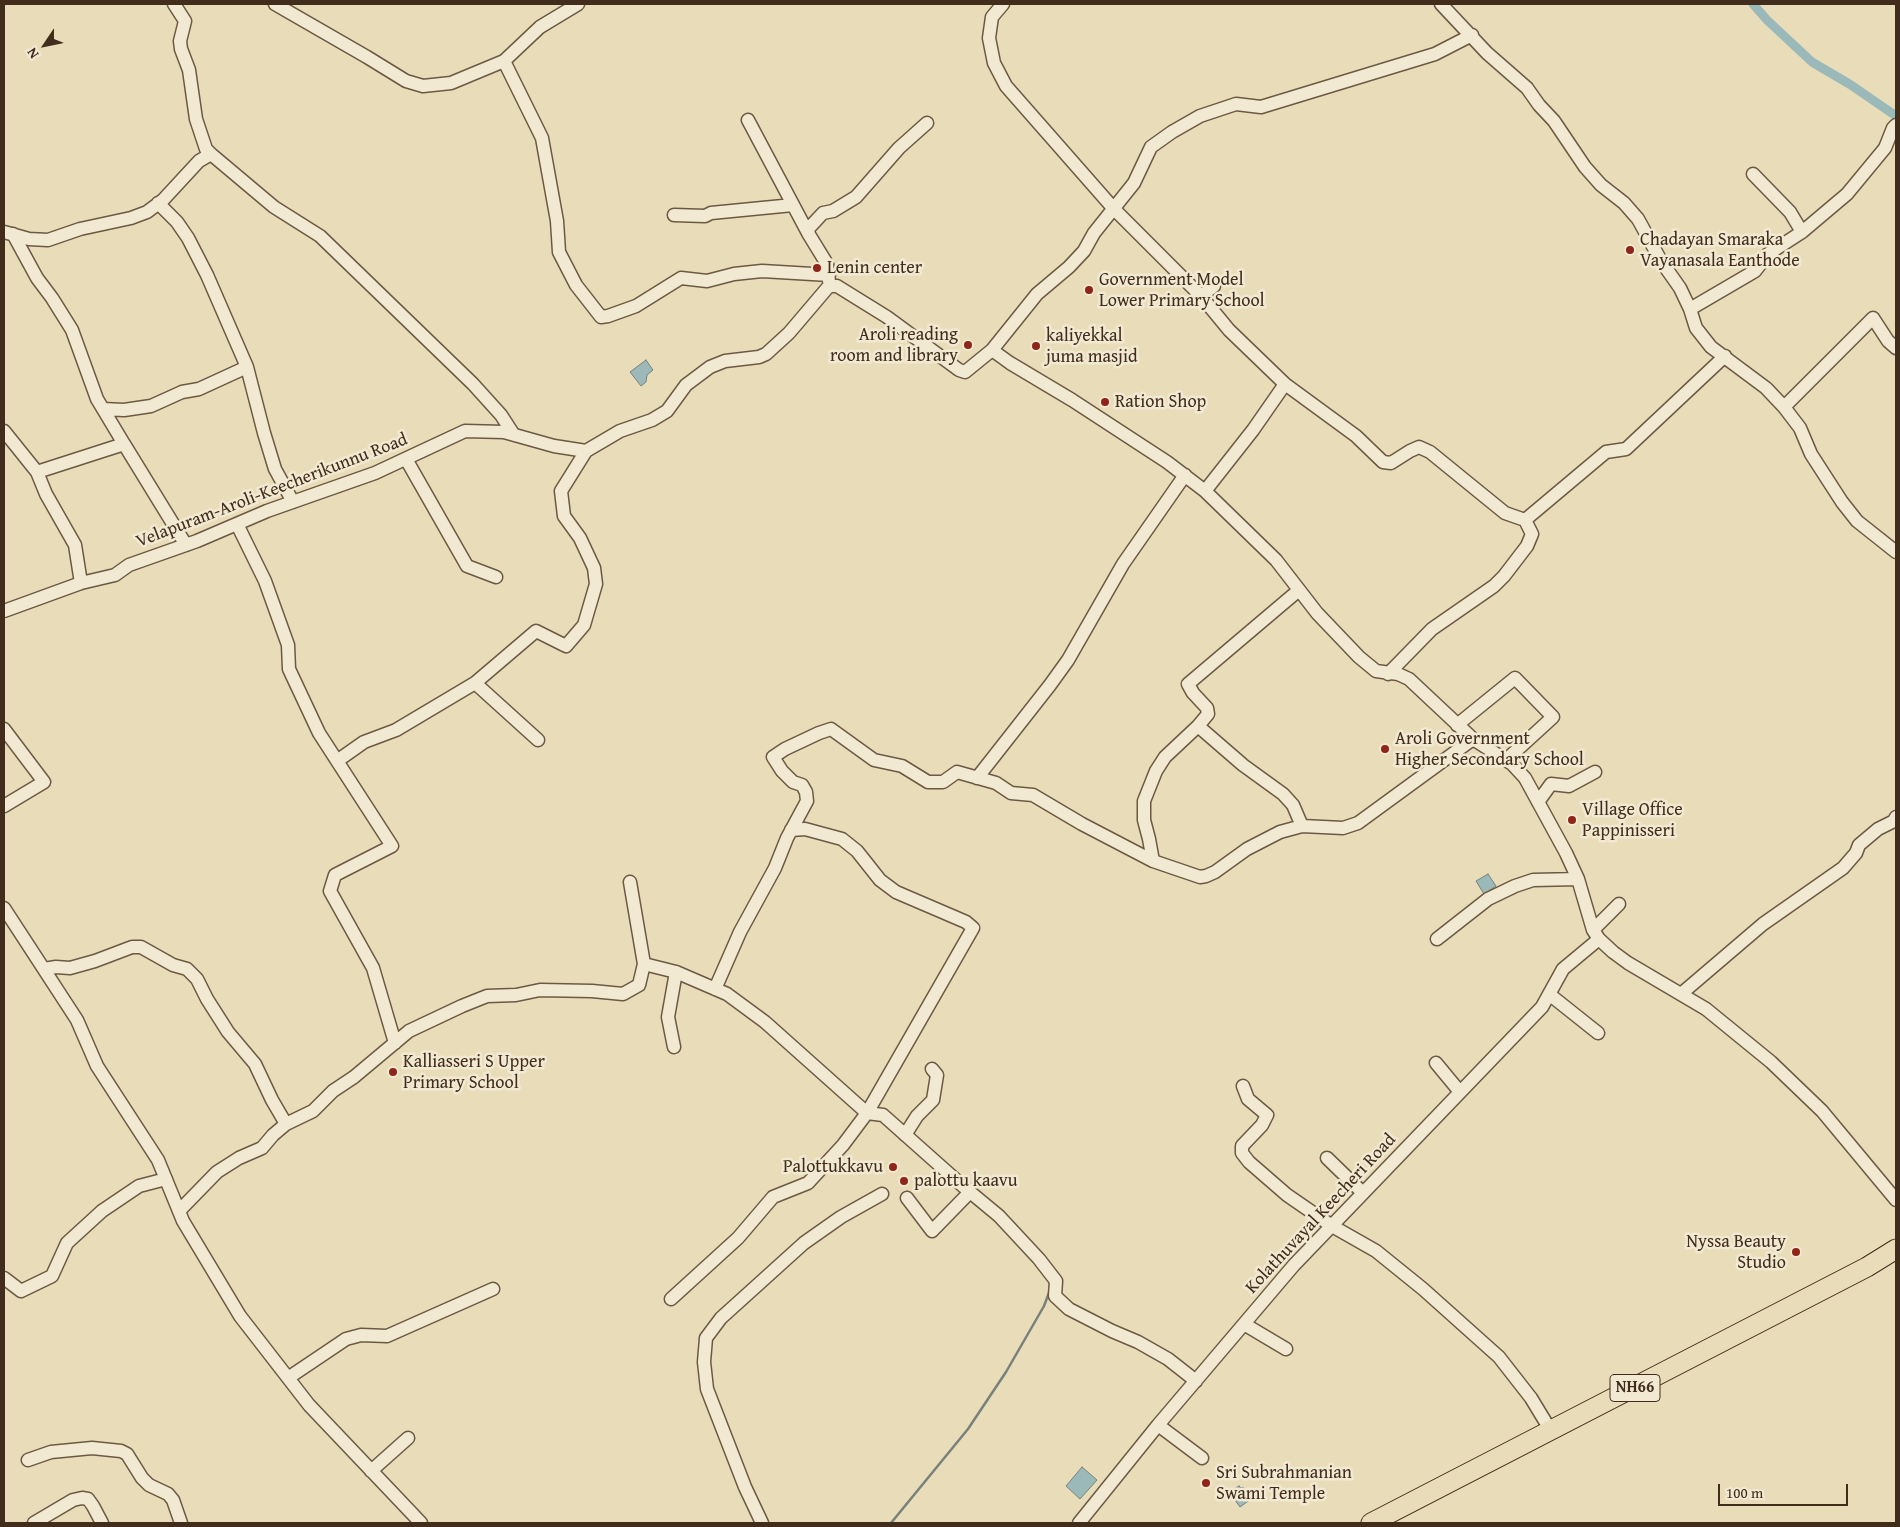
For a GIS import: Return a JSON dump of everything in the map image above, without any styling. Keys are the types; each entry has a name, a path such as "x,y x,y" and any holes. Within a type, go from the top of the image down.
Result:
{"highway":[{"name":"NH66","path":"1371,1523 1867,1267 1896,1249"}],"street":[{"path":"174,4 185,21 180,41 181,49 190,70 196,119 206,149 274,207 320,236 474,384 501,415 514,435"},
{"path":"276,4 406,81 423,86 451,83 504,61 540,27 578,4"},
{"path":"1003,4 992,17 989,38 994,63 1006,86 1114,208 1201,296 1230,330 1285,384 1356,436 1383,462 1391,463 1419,447 1430,452 1505,513 1525,520 1532,534 1527,546 1504,576 1494,586 1432,629 1388,674"},
{"path":"1441,4 1487,53 1527,88 1554,121 1585,167 1601,185 1624,203 1638,219 1690,309 1696,328 1711,347 1766,388 1784,406 1800,428 1811,454 1842,502 1857,521 1896,552"},
{"path":"504,61 542,138 557,220 558,252 576,285 601,317 636,306 681,278 708,281 734,274 762,271 829,280 887,317 959,370 965,372 992,350 1037,294 1069,267 1084,251 1094,233 1134,182 1151,147 1189,121 1236,104 1261,107 1435,54 1472,35"},
{"path":"337,761 364,742 396,730 475,684 536,631 566,646 584,625 596,584 594,568 580,538 564,516 561,491 586,450 620,431 652,420 667,411 686,385 710,367 725,361 766,354 789,333 829,280 827,264 808,233 748,120"},
{"path":"808,233 809,228 823,214 833,211 856,197 899,148 926,123"},
{"path":"1690,309 1755,271 1768,254 1802,232 1846,194 1885,148 1896,125"},
{"path":"8,233 30,239 48,240 147,212 158,204 199,161 212,154"},
{"path":"1753,174 1790,212 1802,232"},
{"path":"158,204 177,222 188,238 207,275 247,367 275,469 293,502"},
{"path":"674,214 705,216 711,213 793,205"},
{"path":"8,233 72,330 97,399 186,545"},
{"path":"1201,296 1214,286"},
{"path":"1784,406 1873,318 1888,341 1896,348"},
{"path":"992,350 1185,475 1205,491 1276,560 1317,613 1359,656 1376,671 1398,674 1409,679 1473,739 1506,760 1525,778 1578,879 1596,934 1613,952 1628,963 1706,1009 1772,1062 1816,1105 1896,1200"},
{"path":"1525,520 1606,452 1626,449 1725,356"},
{"path":"103,409 124,410 151,406 182,392 200,389 247,367"},
{"path":"1205,491 1253,430 1285,384"},
{"name":"Velapuram-Aroli-Keecherikunnu Road","path":"4,612 81,584 115,575 129,566 293,502 375,474 465,431 504,432 554,446 586,450"},
{"path":"4,432 37,472 46,494 76,545 81,584"},
{"path":"37,472 124,444"},
{"path":"406,459 467,566 496,577"},
{"path":"977,778 1054,679 1123,564 1185,475"},
{"path":"237,524 265,582 288,645 289,669 319,733 392,846 335,875 330,891 373,968 395,1043"},
{"path":"1152,861 1144,820 1144,801 1156,771 1165,756 1198,726 1208,714 1207,708 1193,693 1188,684 1299,590"},
{"path":"1457,725 1514,678 1553,717 1506,760"},
{"path":"475,684 538,740"},
{"path":"1198,726 1243,765 1283,794 1293,805 1302,826"},
{"path":"4,729 44,782 4,806"},
{"path":"715,988 740,932 775,868 791,830 807,801 806,792 802,785 793,782 782,771 773,757 785,749 830,729 874,760 902,766 928,782 943,782 957,772 996,783 1011,793 1033,794 1082,824 1152,861 1200,877 1206,876 1247,849 1280,832 1302,826 1343,828 1358,823 1473,739"},
{"path":"1538,802 1551,784 1569,786 1594,772"},
{"path":"1682,994 1763,924 1843,868 1856,853 1859,845 1878,829 1894,821 1896,818"},
{"path":"671,1299 738,1238 773,1197 808,1184 843,1145 867,1113 973,928 966,922 896,892 880,880 857,851 842,839 805,829 791,830"},
{"path":"1437,939 1488,899 1515,886 1533,880 1578,879"},
{"path":"179,1211 217,1172 240,1158 262,1148 286,1124 313,1111 333,1092 409,1031 431,1020 488,996 516,995 540,990 592,991 623,994 639,985 644,964 630,882"},
{"name":"Kolathuvayal Keecheri Road","path":"1079,1523 1158,1425 1294,1265 1542,1008 1564,968 1596,934 1619,904"},
{"path":"4,908 77,1020 97,1066 158,1160 183,1220 240,1316 309,1405 421,1523"},
{"path":"44,969 56,967 70,968 132,947 141,947 173,965 187,969 197,979 228,1032 255,1064 286,1124"},
{"path":"644,964 676,972 727,994 764,1022 867,1113 883,1115 1000,1216 1044,1264 1056,1281 1055,1296 1069,1309 1168,1359 1196,1381"},
{"path":"674,1047 668,1017 676,972"},
{"path":"1549,994 1598,1033"},
{"path":"1436,1063 1460,1092"},
{"path":"905,1134 917,1116 932,1100 937,1075 932,1069"},
{"path":"1243,1086 1248,1099 1267,1115 1262,1125 1242,1146 1242,1153 1249,1162 1287,1195 1332,1226 1376,1251 1423,1289 1499,1358 1531,1398 1550,1431"},
{"path":"1327,1158 1363,1193"},
{"path":"4,1278 21,1291 52,1276 67,1243 102,1211 139,1186 166,1179"},
{"path":"907,1198 932,1231 970,1192"},
{"path":"762,1523 744,1487 707,1389 704,1362 706,1338 720,1318 804,1243 842,1217 882,1194"},
{"path":"288,1378 346,1339 361,1335 388,1336 493,1289"},
{"path":"1244,1324 1286,1349"},
{"path":"1158,1425 1202,1458"},
{"path":"371,1471 408,1438"},
{"path":"28,1460 51,1452 92,1448 121,1451 127,1454 142,1478 149,1485 168,1494 173,1500 180,1523"},
{"path":"34,1523 73,1500 88,1498 102,1523"}],"water":[{"path":"646,360 653,370 647,375 646,382 641,386 630,372"},
{"path":"1488,874 1496,886 1484,894 1476,881"},
{"path":"1082,1467 1097,1480 1080,1499 1066,1486"},
{"path":"1239,1486 1243,1487 1251,1499 1240,1507 1232,1496 1231,1491"}],"waterway":[{"path":"1753,4 1767,20 1812,62 1851,85 1896,116"},
{"path":"891,1523 968,1429 1006,1372 1044,1306 1050,1290"}],"place":[{"name":"Chadayan Smaraka Vayanasala Eanthode","path":"1630,250"},
{"name":"Lenin center","path":"817,268"},
{"name":"Government Model Lower Primary School","path":"1089,290"},
{"name":"Aroli reading room and library","path":"968,345"},
{"name":"kaliyekkal juma masjid","path":"1036,346"},
{"name":"Ration Shop","path":"1105,402"},
{"name":"Aroli Government Higher Secondary School","path":"1385,749"},
{"name":"Village Office Pappinisseri","path":"1572,820"},
{"name":"Kalliasseri S Upper Primary School","path":"393,1072"},
{"name":"Palottukkavu","path":"893,1167"},
{"name":"palottu kaavu","path":"904,1181"},
{"name":"Nyssa Beauty Studio","path":"1796,1252"},
{"name":"Sri Subrahmanian Swami Temple","path":"1206,1483"}]}
